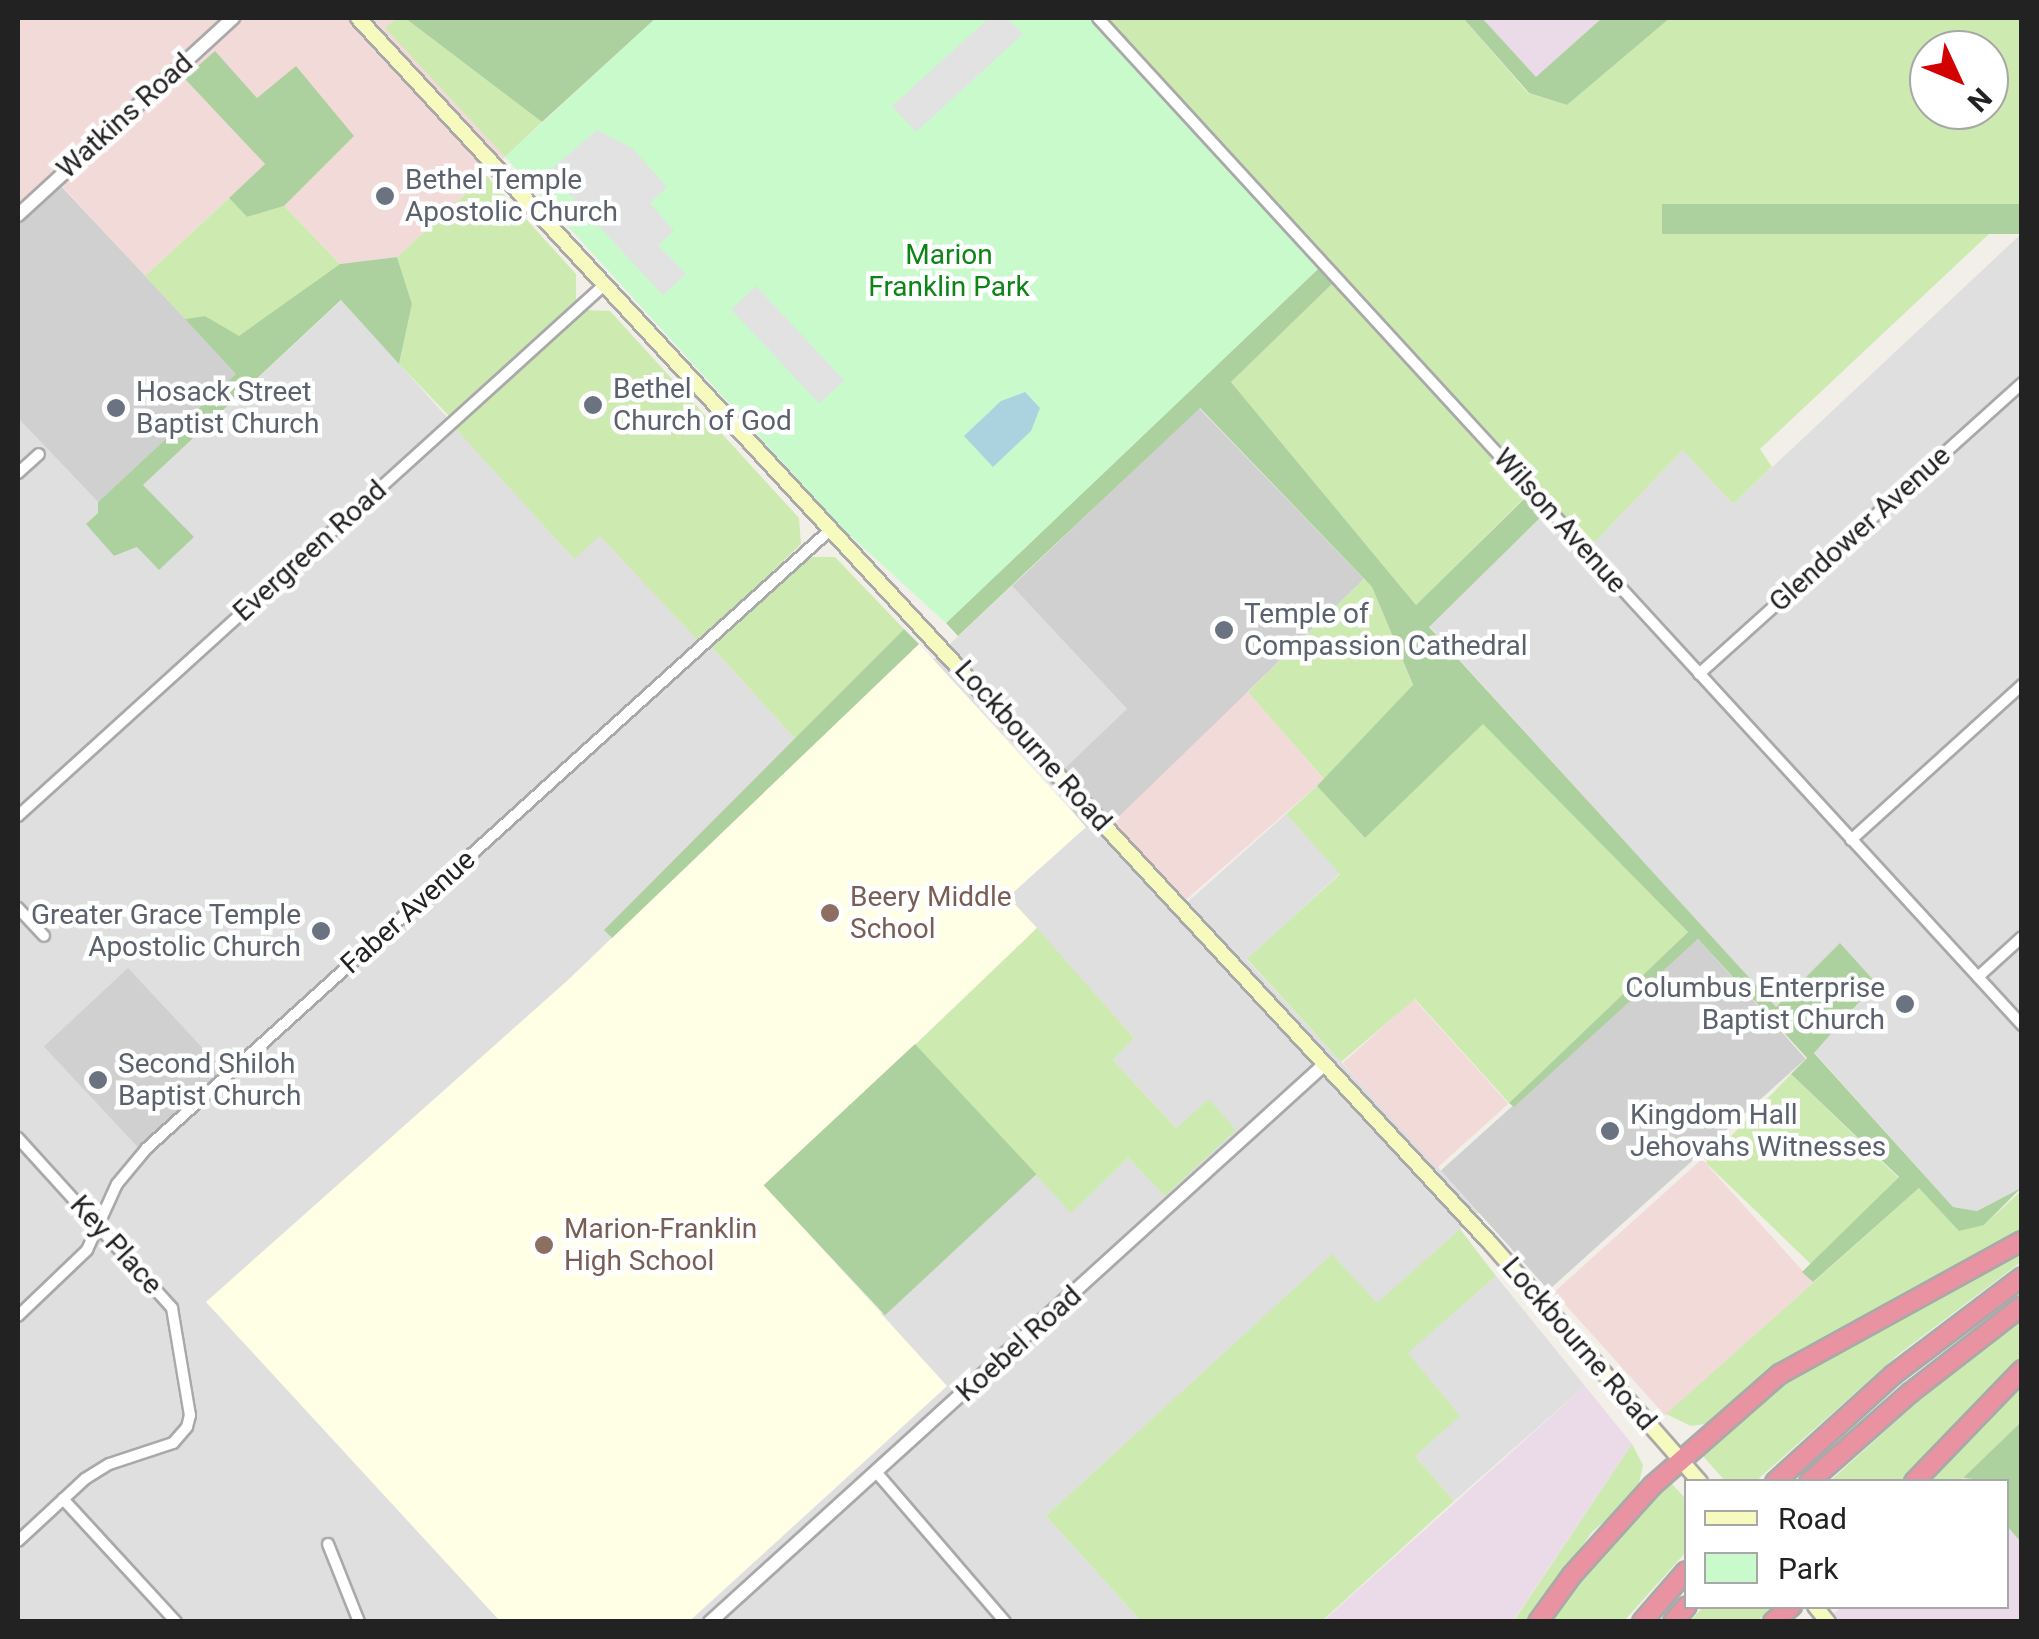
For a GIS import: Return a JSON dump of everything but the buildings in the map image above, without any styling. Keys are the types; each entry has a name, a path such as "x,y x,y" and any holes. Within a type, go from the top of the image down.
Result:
{"highway":[{"path":"1538,1622 1606,1536 1733,1412 1804,1358 2022,1241"},
{"path":"1777,1479 1893,1376 2022,1276"},
{"path":"1812,1479 1888,1411 2022,1306"},
{"path":"1917,1479 2022,1370"},
{"path":"1642,1622 1684,1573"}],"main road":[{"name":"Lockbourne Road","path":"358,18 828,531 936,640 1325,1064 1697,1479"}],"street":[{"name":"Watkins Road","path":"18,215 233,18"},
{"name":"Wilson Avenue","path":"1098,18 2022,1024"},
{"name":"Evergreen Road","path":"18,816 604,286"},
{"name":"Glendower Avenue","path":"1700,674 2022,383"},
{"path":"18,474 39,454"},
{"name":"Faber Avenue","path":"18,1316 88,1250 117,1184 148,1146 828,531"},
{"path":"1851,840 2022,685"},
{"path":"18,908 44,936"},
{"path":"1978,977 2022,937"},
{"name":"Koebel Road","path":"710,1622 1325,1064"},
{"name":"Key Place","path":"18,1138 172,1308 190,1402 187,1427 164,1449 109,1464 64,1499"},
{"path":"877,1472 1006,1622"},
{"path":"18,1541 64,1499 176,1622"},
{"path":"328,1544 359,1622"}],"shaded area":[{"path":"18,18 397,18 386,28 505,157 397,257 340,264 284,206 353,137 296,67 257,98 214,52 184,78 265,164 145,276 61,185 28,214 18,201"},
{"path":"989,18 1007,18 1023,34 916,132 892,106"},
{"path":"1482,18 1602,18 1536,78"},
{"path":"597,130 632,148 667,187 650,203 674,231 658,245 686,274 663,295 548,172"},
{"path":"60,185 237,374 98,502 18,418 18,224"},
{"path":"2021,234 2021,1188 1977,1211 1953,1207 1814,1052 1875,983 1841,944 1776,1008 1429,626 1554,505 1592,545 1684,449 1733,504"},
{"path":"756,286 844,380 819,404 731,309"},
{"path":"342,300 573,558 600,535 699,642 711,646 795,739 605,930 612,938 207,1302 500,1621 18,1621 18,418 98,502 98,513 87,524 114,556 137,547 143,485"},
{"path":"1199,408 1364,579 1107,828 1086,827 1049,783 1127,709 1012,586"},
{"path":"1012,586 1127,710 1048,783 933,660"},
{"name":"Marion-Franklin High School","path":"919,644 1086,827 1008,897 1037,928 766,1187 947,1386 689,1621 500,1621 206,1302 567,981"},
{"path":"1248,692 1324,780 1176,908 1100,821"},
{"path":"1286,814 1340,873 1247,960 1479,1212 1377,1304 1332,1255 1046,1516 1141,1621 689,1622 946,1387 881,1314 1036,1174 1071,1212 1128,1158 1165,1196 1209,1100 1176,1128 1113,1060 1134,1038 1008,897 1086,827 1107,828 1182,907"},
{"path":"1698,939 1806,1059 1549,1290 1441,1171"},
{"path":"128,968 223,1070 139,1148 44,1046"},
{"path":"1414,999 1508,1104 1437,1168 1343,1063"},
{"path":"1702,1159 1813,1282 1665,1416 1554,1292"},
{"path":"1496,1276 1585,1386 1454,1501 1415,1456 1408,1352"},
{"path":"1585,1386 1632,1444 1513,1621 1322,1622"},
{"path":"2009,1528 2021,1542 2021,1621 1824,1622 1839,1609 2009,1609"}],"green space":[{"path":"397,18 405,18 542,122 505,157 385,28"},
{"path":"405,18 656,18 542,122"},
{"name":"Marion Franklin Park","path":"656,18 1088,18 1319,268 946,623 843,529 505,157"},
{"path":"1102,18 1463,18 1528,93 1567,105 1670,18 2021,18 2021,204 1760,449 1772,467 1733,504 1683,450 1592,545"},
{"path":"1463,18 1482,18 1536,77 1602,18 1670,18 1567,105 1529,93"},
{"path":"215,51 257,98 296,66 354,136 284,206 247,217 229,198 265,164 184,78"},
{"path":"486,175 576,274 576,301 450,417 399,364 412,304 397,257"},
{"path":"229,198 247,217 284,206 340,264 239,337 205,316 185,319 145,276"},
{"path":"1662,204 2021,204 2021,234 1662,234"},
{"path":"397,257 412,304 399,364 341,300 143,485 194,537 159,570 137,547 114,556 86,524 98,513 98,502 236,374 185,319 205,316 239,336 340,264"},
{"path":"1319,268 1333,283 1231,382 1416,605 1524,499 1541,517 1429,627 1776,1007 1840,943 1876,983 1814,1053 1953,1207 1977,1211 2021,1188 1984,1225 1959,1231 1919,1188 1813,1282 1802,1272 1899,1177 1791,1074 1807,1058 1698,939 1514,1107 1509,1103 1688,932 1483,724 1365,838 1317,786 1413,685 1372,587 1200,408 958,636 946,623"},
{"path":"1333,283 1546,513 1541,517 1523,499 1416,605 1231,382"},
{"path":"587,310 610,311 799,518 801,544 699,642 600,536 574,559 456,429"},
{"path":"810,557 835,557 904,629 795,739 711,646"},
{"path":"1364,579 1372,587 1413,686 1324,779 1248,692"},
{"path":"904,629 919,644 612,938 604,930"},
{"path":"1483,723 1688,932 1509,1103 1415,999 1341,1062 1247,959 1340,874 1286,814 1317,786 1365,838"},
{"path":"1037,928 1134,1038 1113,1060 1176,1128 1209,1099 1236,1130 1165,1196 1128,1158 1071,1213 915,1045"},
{"path":"915,1044 1036,1174 885,1315 764,1185"},
{"path":"1791,1074 1898,1178 1813,1266 1706,1162"},
{"path":"1919,1188 1984,1225 2021,1191 2021,1231 1808,1346 1705,1424 1691,1426 1666,1414"},
{"path":"1460,1229 1496,1276 1408,1353 1460,1416 1415,1456 1454,1501 1322,1621 1141,1621 1046,1516 1332,1254 1377,1303"},
{"path":"2021,1249 2021,1262 1899,1354 1758,1479 1723,1479 1703,1456 1745,1413 1799,1372"},
{"path":"2021,1321 2021,1361 1907,1479 1832,1479 1917,1402"},
{"path":"2021,1387 2021,1422 1962,1479 1930,1479"},
{"path":"2021,1422 2021,1542 2009,1528 2009,1479 1963,1478"},
{"path":"1632,1444 1643,1465 1637,1493 1592,1532 1529,1621 1513,1622"},
{"path":"1672,1484 1684,1497 1684,1554 1624,1621 1549,1622 1596,1557 1658,1489"},
{"path":"1701,1609 1772,1609 1757,1621 1690,1621"}],"water":[{"path":"1025,392 1040,408 1031,431 993,467 964,436 1001,401"}],"place":[{"name":"Bethel Temple Apostolic Church","path":"385,196"},
{"name":"Bethel Church of God","path":"593,405"},
{"name":"Hosack Street Baptist Church","path":"116,408"},
{"name":"Temple of Compassion Cathedral","path":"1224,630"},
{"name":"Beery Middle School","path":"830,913"},
{"name":"Greater Grace Temple Apostolic Church","path":"321,931"},
{"name":"Columbus Enterprise Baptist Church","path":"1905,1004"},
{"name":"Second Shiloh Baptist Church","path":"98,1080"},
{"name":"Kingdom Hall Jehovahs Witnesses","path":"1610,1131"},
{"name":"Marion-Franklin High School","path":"544,1245"}]}
